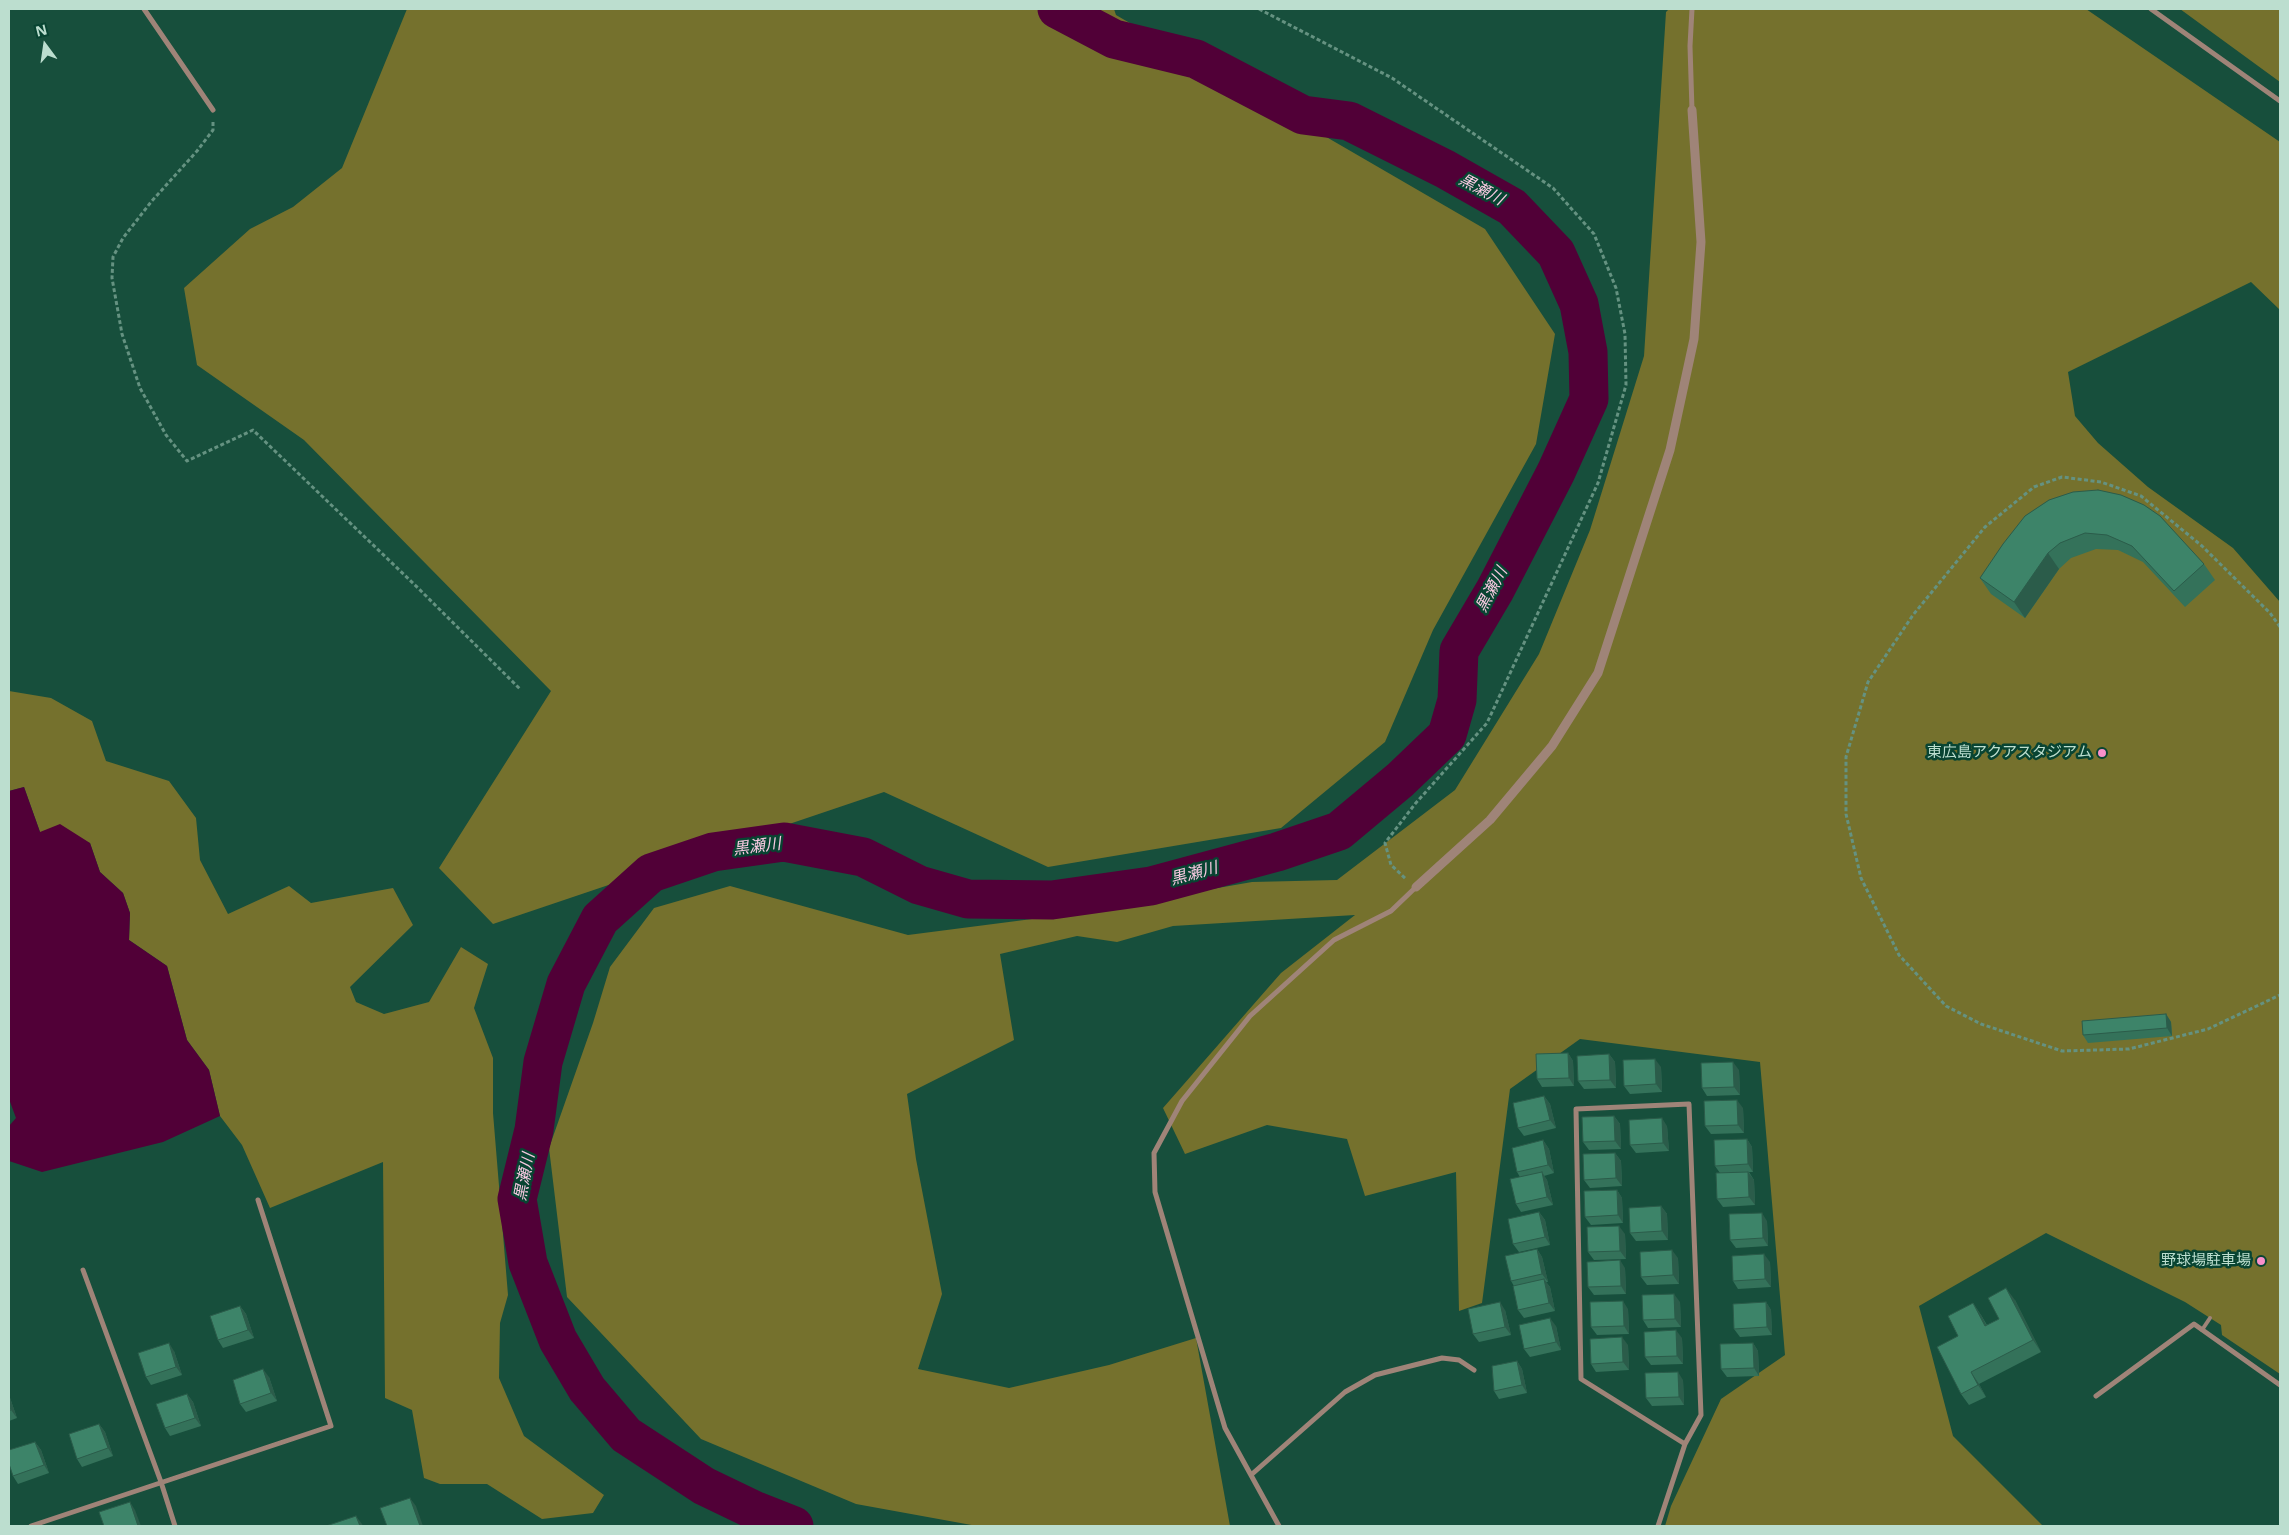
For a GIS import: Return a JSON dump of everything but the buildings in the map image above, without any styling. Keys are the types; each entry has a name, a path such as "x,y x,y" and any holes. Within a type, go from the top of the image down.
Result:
{"street":[{"path":"144,9 213,110"},
{"path":"1279,1526 1225,1428 1154,1192 1154,1153 1182,1101 1250,1016 1334,940 1390,911 1490,820 1552,746 1598,673 1670,450 1694,339 1701,242 1692,110 1690,46 1692,9"},
{"path":"2151,9 2280,101"},
{"path":"1658,1526 1685,1444 1701,1415 1689,1104 1576,1109 1581,1379 1685,1444"},
{"path":"31,1526 331,1426 258,1200"},
{"path":"83,1270 161,1482 175,1526"},
{"path":"2096,1396 2194,1324 2280,1385"},
{"path":"1251,1475 1345,1392 1375,1375 1442,1358 1459,1360 1474,1370"}],"lane":[{"path":"2202,1330 2210,1318"}],"path":[{"path":"1259,9 1392,78 1553,188 1594,234 1616,288 1625,334 1626,385 1598,483 1487,723 1415,804 1385,843 1392,865 1416,887"},
{"path":"213,110 213,130 151,202 123,238 114,257 112,278 122,334 140,388 166,435 187,462 253,430 520,689"},
{"path":"2280,627 2270,613 2202,546 2141,496 2101,482 2062,477 2034,487 1985,527 1913,615 1868,682 1846,757 1846,814 1861,878 1899,955 1946,1006 1982,1024 2062,1050 2129,1049 2208,1029 2280,995"}],"shaded area":[{"path":"407,9 1114,9 1116,15 1485,229 1555,334 1536,444 1433,630 1385,742 1281,828 1048,867 884,792 493,924 439,868 551,691 304,440 197,365 184,288 250,229 293,207 342,168"},
{"path":"1669,9 2086,9 2280,142 2280,310 2251,282 2068,372 2075,416 2098,443 2148,487 2233,548 2280,602 2280,1374 2222,1335 2221,1325 2185,1302 2046,1233 1919,1306 1953,1436 2043,1526 1665,1526 1671,1506 1721,1399 1785,1355 1760,1062 1580,1039 1510,1089 1482,1303 1459,1311 1456,1172 1365,1196 1347,1139 1267,1125 1185,1154 1163,1108 1281,973 1355,915 1173,926 1117,942 1077,936 1000,954 1014,1040 907,1094 916,1159 942,1294 918,1369 1009,1388 1109,1365 1196,1338 1230,1526 977,1526 856,1504 701,1439 567,1297 549,1148 593,1023 610,967 654,908 730,886 908,935 1063,915 1252,882 1337,880 1455,790 1539,654 1590,530 1644,356 1666,12"},
{"path":"2180,9 2280,9 2280,82"},
{"path":"9,691 51,698 92,721 106,761 169,781 196,818 200,860 228,914 289,886 311,903 393,888 413,925 350,987 356,1002 384,1014 429,1002 461,947 488,964 474,1008 493,1058 493,1113 508,1295 500,1323 499,1378 524,1436 604,1495 593,1513 542,1519 487,1484 440,1484 424,1478 412,1410 385,1398 383,1162 270,1208 242,1145 220,1116 209,1070 187,1040 167,966 129,940 130,913 123,893 100,872 90,843 40,832 24,787 9,791"},
{"path":"24,787 40,832 60,824 90,843 100,872 123,893 130,913 129,940 167,966 187,1040 209,1070 220,1116 163,1142 42,1172 9,1161 9,1126 16,1118 9,1099 9,791"}],"waterway":[{"name":"黒瀬川","path":"794,1526 756,1511 704,1486 626,1435 587,1389 558,1340 528,1263 517,1199 534,1130 543,1062 566,984 600,919 651,873 713,852 784,842 863,857 919,885 968,899 1052,900 1151,886 1277,852 1339,831 1400,780 1447,735 1457,700 1459,651 1495,590 1556,472 1589,399 1588,352 1579,304 1556,253 1512,207 1445,169 1349,121 1303,115 1196,59 1114,39 1057,9"}],"place":[{"name":"東広島アクアスタジアム","path":"2102,753"},
{"name":"野球場駐車場","path":"2261,1261"}]}
